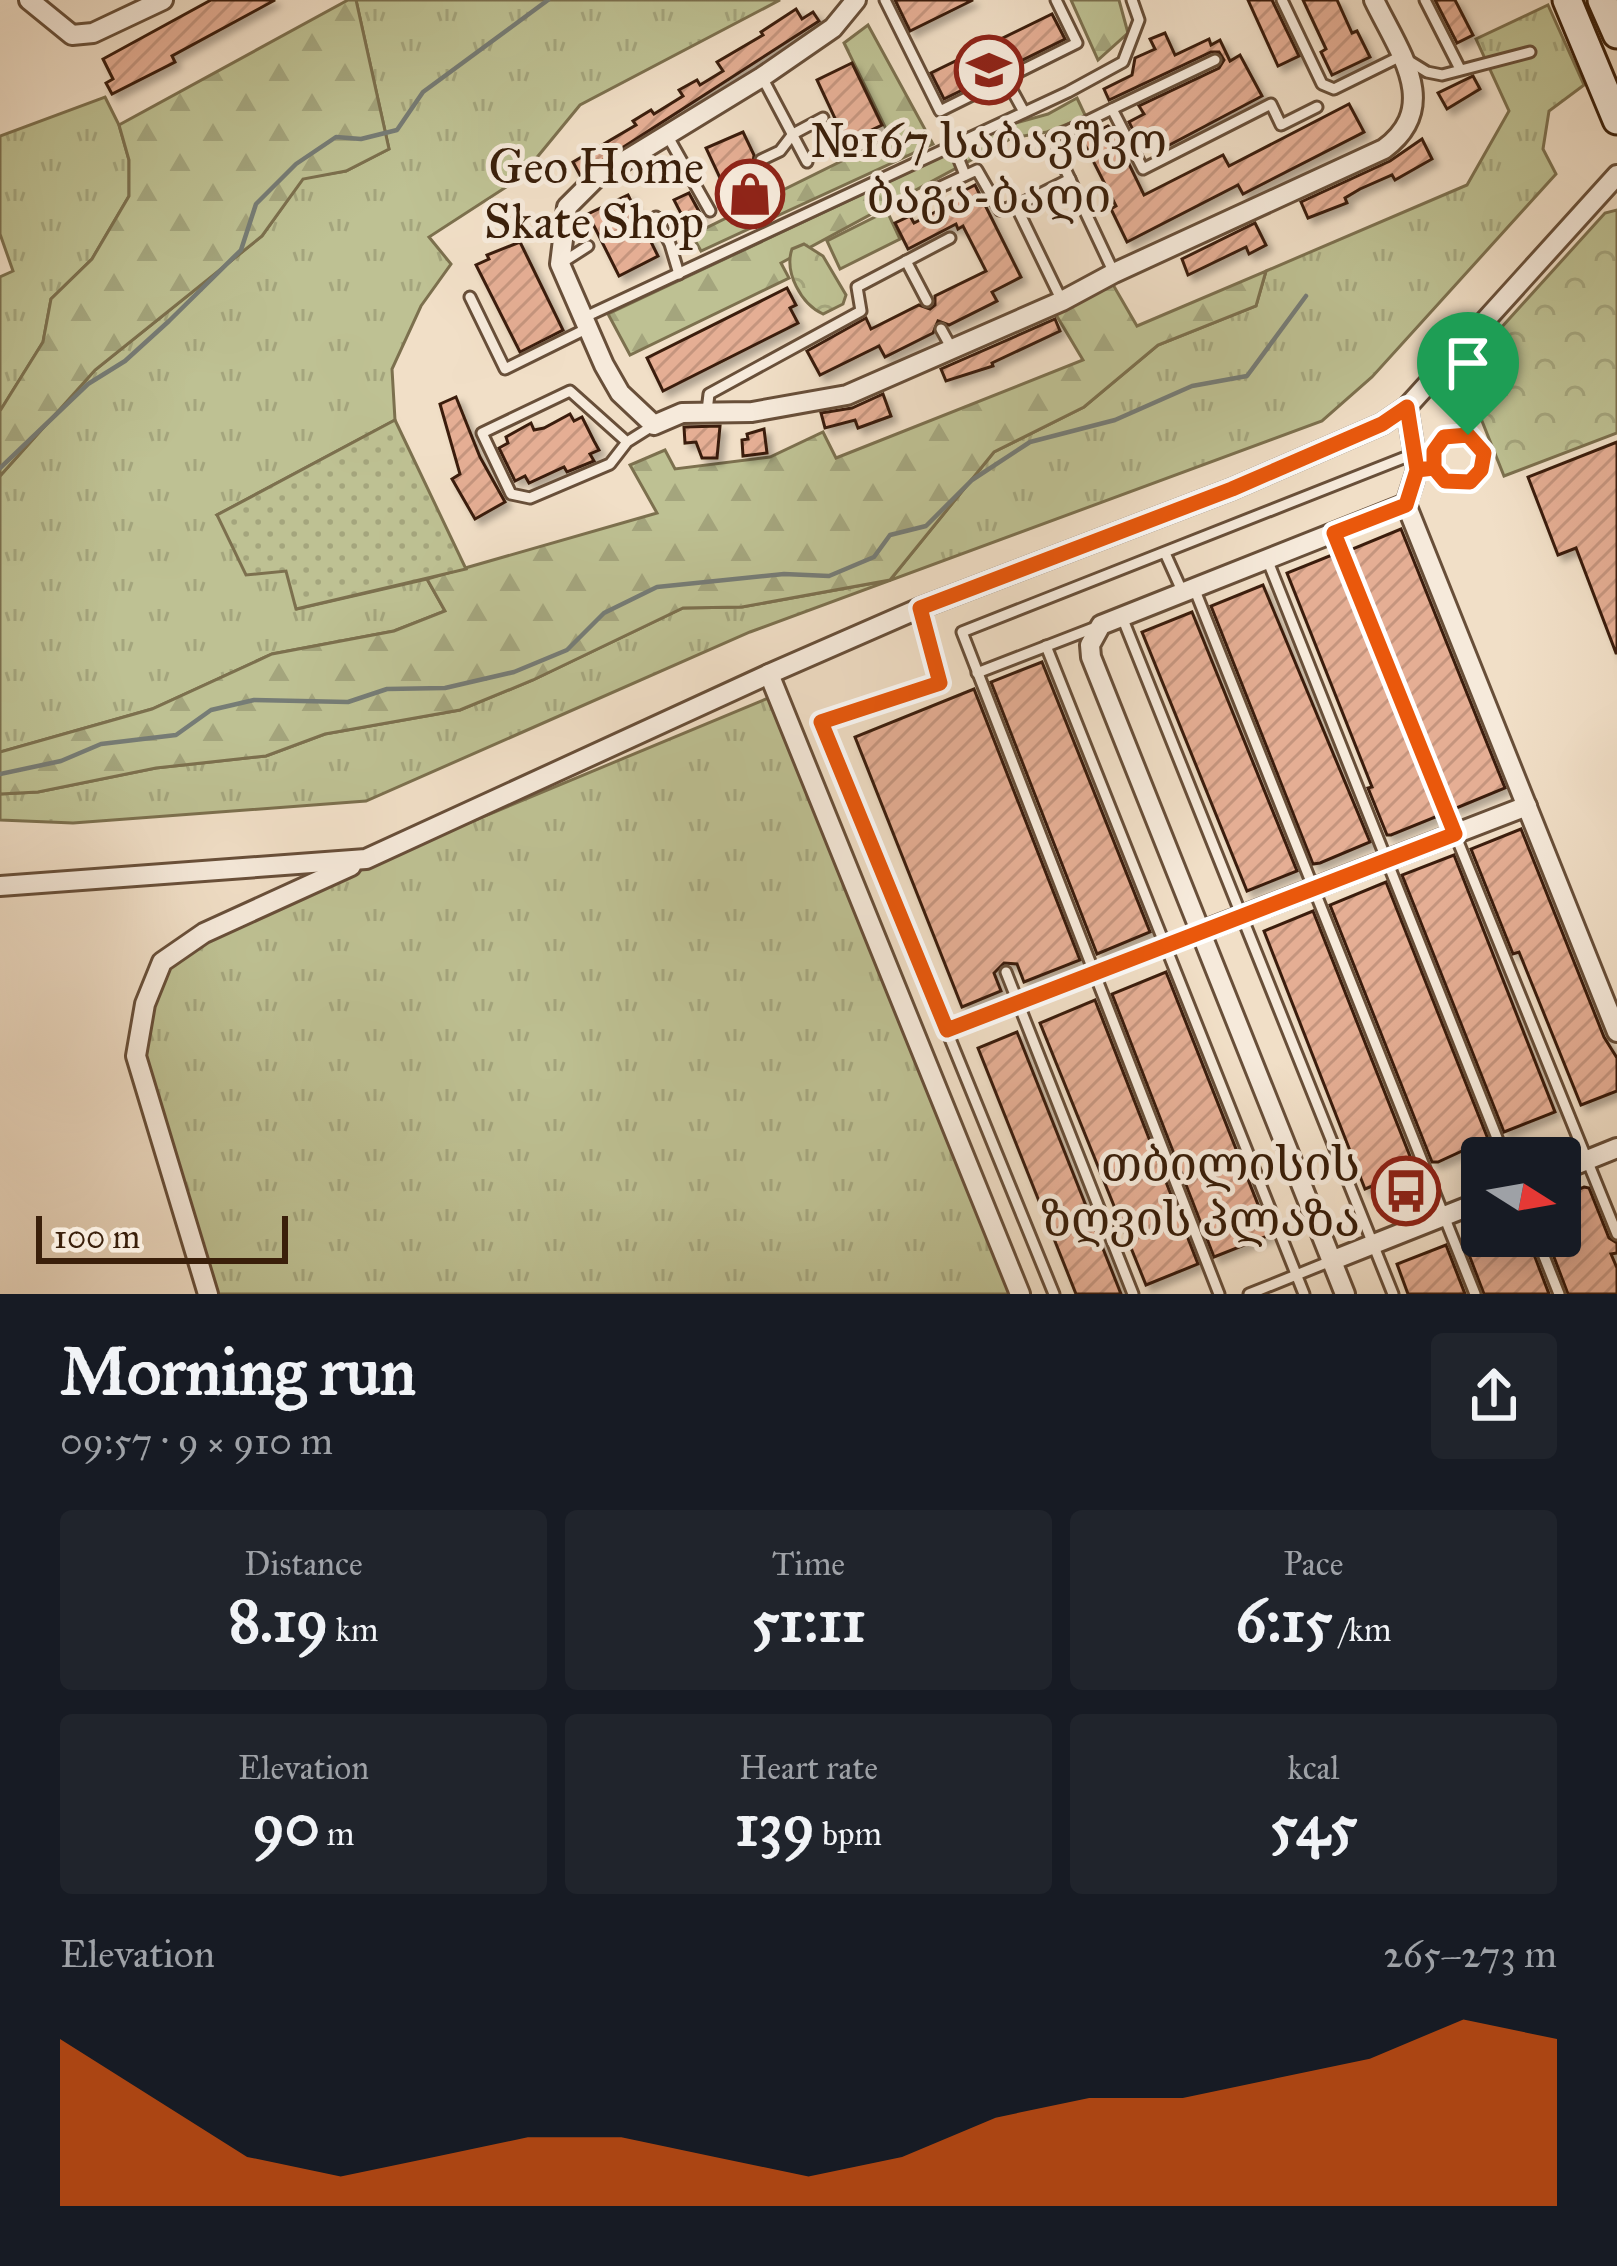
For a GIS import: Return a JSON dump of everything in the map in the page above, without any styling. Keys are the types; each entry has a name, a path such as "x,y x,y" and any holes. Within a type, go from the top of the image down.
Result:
{"main road":[{"path":"1567,0 1617,120"},
{"path":"1602,0 1617,34"}],"street":[{"path":"29,0 72,35 93,33 163,0"},
{"path":"856,0 832,28 763,77 595,179 567,207 560,264 620,393 654,425 682,413 752,412 847,395 1062,301 1384,149 1411,122 1414,92 1374,0"},
{"path":"208,1294 136,1056 145,1004 162,962 204,933 770,674 920,608 1232,489 1382,424 1407,407 1617,175"},
{"path":"1407,407 1422,463 1406,505 1617,1032"},
{"path":"1345,1294 1090,645 1101,625 1406,505"},
{"path":"770,674 1020,1294"},
{"path":"1200,932 1527,806"},
{"path":"0,886 366,859"},
{"path":"1581,1162 1617,1148"},
{"path":"1331,1261 1461,1209"}],"lane":[{"path":"885,0 940,112 1077,43 1056,0"},
{"path":"470,297 505,369 679,274 1123,62 1139,20 1132,0"},
{"path":"1282,0 1328,88 1401,56 1442,75 1530,52"},
{"path":"1426,0 1460,69"},
{"path":"1114,273 1051,139 1215,60"},
{"path":"763,77 807,161"},
{"path":"1006,79 1024,112"},
{"path":"1112,109 1143,169 1271,104 1281,125 1317,107"},
{"path":"761,160 780,151 793,134 824,118"},
{"path":"667,135 710,211"},
{"path":"953,145 965,175"},
{"path":"936,189 980,172 1000,210 1070,179"},
{"path":"1016,206 1062,301"},
{"path":"656,217 679,274"},
{"path":"707,411 709,394 861,311 857,287 950,238"},
{"path":"560,264 588,247"},
{"path":"906,261 926,301"},
{"path":"941,329 952,349"},
{"path":"627,442 570,391 482,434 511,494 530,498 610,464 627,442 654,425"},
{"path":"1220,1294 962,632 1165,553 1422,463 1452,434 1468,435 1484,453 1481,470 1470,482 1445,481 1422,463"},
{"path":"1334,533 1617,1234"},
{"path":"1165,553 1189,591 1314,888 1475,1294"},
{"path":"1267,560 1497,1137"},
{"path":"920,608 940,683 821,722 1054,1294"},
{"path":"1122,617 1393,1294"},
{"path":"977,673 1101,625"},
{"path":"1046,646 1304,1294"},
{"path":"947,1030 1200,932"},
{"path":"1006,972 1133,1294"},
{"path":"1544,1257 1559,1294"},
{"path":"1249,1294 1331,1261"}],"green space":[{"path":"348,0 356,0 389,149 346,171 303,179 262,236 95,370 0,476 0,411 43,342 51,299 92,259 129,196 129,160 119,125"},
{"path":"356,0 780,0 580,105 520,178 429,237 451,264 421,306 392,369 395,420 217,515 287,571 297,609 427,579 445,611 394,631 272,654 152,709 0,752 0,476 95,370 262,236 303,178 346,171 389,149"},
{"path":"1071,0 1119,0 1128,33 1098,60"},
{"path":"1548,5 1584,85 1549,111 1543,149 1556,174 1372,377 1322,421 750,632 366,801 73,823 0,820 0,794 38,792 156,768 266,756 325,734 460,710 683,608 742,607 890,580 994,452 1084,407 1158,345 1256,306 1266,271 1467,185 1509,111 1476,39"},
{"path":"868,25 933,144 701,251 692,235 890,137 844,43"},
{"path":"105,97 129,160 129,196 92,259 51,299 43,342 0,411 0,277 13,271 0,234 0,136"},
{"path":"1077,98 1086,117 1047,132 1012,138 781,263 789,278 630,355 608,314 1009,125 1048,114"},
{"path":"1617,210 1617,433 1504,476 1462,371 1605,213"},
{"path":"887,211 900,239 840,269 827,241"},
{"path":"804,244 823,256 846,295 843,304 823,314 808,303 792,277 792,249"},
{"path":"1266,271 1256,306 1158,345 1084,407 994,452 890,580 742,607 683,608 460,710 325,734 266,756 156,768 38,792 0,794 0,752 152,709 272,654 394,631 445,611 427,579 657,513 630,465 665,450 675,469 770,457 823,432 836,458 1083,360 1055,313 1112,283 1137,326"},
{"path":"395,420 466,569 296,609 286,571 246,575 217,515"},
{"path":"778,694 1020,1294 208,1294 136,1056 162,962 204,933"}],"building":[{"path":"211,0 275,0 172,56 175,62 112,94 106,83 113,79 103,59"},
{"path":"895,0 973,0 910,31"},
{"path":"1248,0 1272,0 1299,56 1278,66"},
{"path":"1303,0 1337,0 1370,57 1332,75 1321,52 1326,49"},
{"path":"1435,0 1455,0 1473,35 1457,43"},
{"path":"796,9 802,19 813,12 819,21 580,175 573,162 636,125 633,121 651,110 654,114 683,96 679,90 697,80 700,85 723,71 717,62"},
{"path":"1052,14 1065,39 944,99 931,73"},
{"path":"1165,33 1175,55 1209,39 1211,45 1220,40 1230,61 1240,55 1262,96 1160,150 1153,135 1139,142 1129,122 1144,114 1139,106 1219,68 1224,60 1219,52 1211,52 1109,100 1104,89 1132,75 1135,58 1155,49 1150,39"},
{"path":"852,63 882,125 846,142 817,80"},
{"path":"1473,76 1480,89 1447,109 1438,93"},
{"path":"1349,104 1364,132 1243,194 1238,185 1127,242 1111,209 1116,206 1082,139 1108,126 1112,129 1144,195 1223,155 1229,166"},
{"path":"743,132 753,163 772,193 735,210 706,148"},
{"path":"1422,139 1432,159 1395,180 1392,175 1360,189 1345,198 1347,203 1308,218 1301,202 1390,161"},
{"path":"975,185 1021,277 992,292 997,301 949,325 938,321 933,333 885,357 879,346 820,375 807,351 866,318 871,329 919,305 930,309 935,296 986,271 963,226 958,229 956,224 908,249 895,223 910,216 914,223"},
{"path":"689,193 702,217 687,225 674,200"},
{"path":"628,195 658,256 619,276 588,214"},
{"path":"1255,223 1266,245 1249,254 1246,247 1188,275 1182,259"},
{"path":"520,242 563,330 520,352 476,265 489,259 487,255"},
{"path":"787,288 798,323 663,391 647,358"},
{"path":"1055,319 1060,331 993,366 946,381 941,369"},
{"path":"883,394 891,416 858,428 855,420 825,428 821,413 852,408"},
{"path":"456,397 480,457 505,502 475,519 452,479 460,474 440,404"},
{"path":"570,414 574,421 582,417 599,450 590,454 594,461 567,472 564,467 529,483 525,476 515,481 499,448 508,443 506,437 531,423 534,430 544,428"},
{"path":"720,426 717,458 702,458 696,442 685,443 684,427"},
{"path":"764,429 767,453 743,456 742,440"},
{"path":"1617,442 1616,653 1576,548 1558,555 1528,477"},
{"path":"1401,529 1505,788 1454,809 1350,550"},
{"path":"1332,555 1438,816 1391,835 1368,788 1372,787 1287,573"},
{"path":"1263,585 1370,842 1320,863 1313,864 1211,606"},
{"path":"1192,612 1297,871 1247,891 1142,632"},
{"path":"1042,662 1150,932 1097,954 991,682"},
{"path":"974,689 1080,960 1024,982 1017,964 1004,963 994,973 1001,991 962,1007 855,737"},
{"path":"1521,829 1604,1037 1617,1058 1617,1091 1581,1105 1471,849"},
{"path":"1454,855 1555,1112 1504,1132 1402,875"},
{"path":"1386,882 1487,1137 1461,1137 1461,1151 1432,1162 1330,905"},
{"path":"1313,911 1415,1169 1365,1189 1264,931"},
{"path":"1166,972 1270,1235 1214,1257 1112,994"},
{"path":"1095,1000 1198,1264 1146,1285 1040,1023"},
{"path":"1017,1032 1121,1294 1076,1294 978,1048"},
{"path":"1581,1188 1589,1188 1609,1238 1617,1243 1617,1253 1611,1254 1617,1268 1617,1294 1568,1294 1554,1257 1581,1257"},
{"path":"1446,1245 1465,1294 1408,1294 1397,1264"},
{"path":"1470,1257 1535,1257 1549,1294 1484,1294"}],"waterway":[{"path":"0,468 88,384 125,361 241,250 256,204 296,164 336,137 361,139 397,130 423,92 548,0"},
{"path":"0,774 61,761 101,744 176,735 211,710 254,700 348,702 387,689 445,688 514,672 567,650 604,613 657,587 784,574 829,576 874,557 890,535 926,526 972,480 1030,442 1115,420 1192,386 1247,376 1306,296"}],"place":[{"name":"№167 საბავშვო ბაგა-ბაღი","path":"989,70"},
{"name":"Geo Home Skate Shop","path":"750,194"},
{"name":"თბილისის ზღვის პლაზა","path":"1406,1191"}],"route":[{"path":"1468,435 1444,437 1434,451 1434,468 1417,470 1407,407 1382,424 1232,489 920,608 940,683 821,722 947,1030 1455,834 1334,533 1406,505 1417,470 1434,468 1445,481 1470,482 1481,470 1484,453 1468,435"}]}
